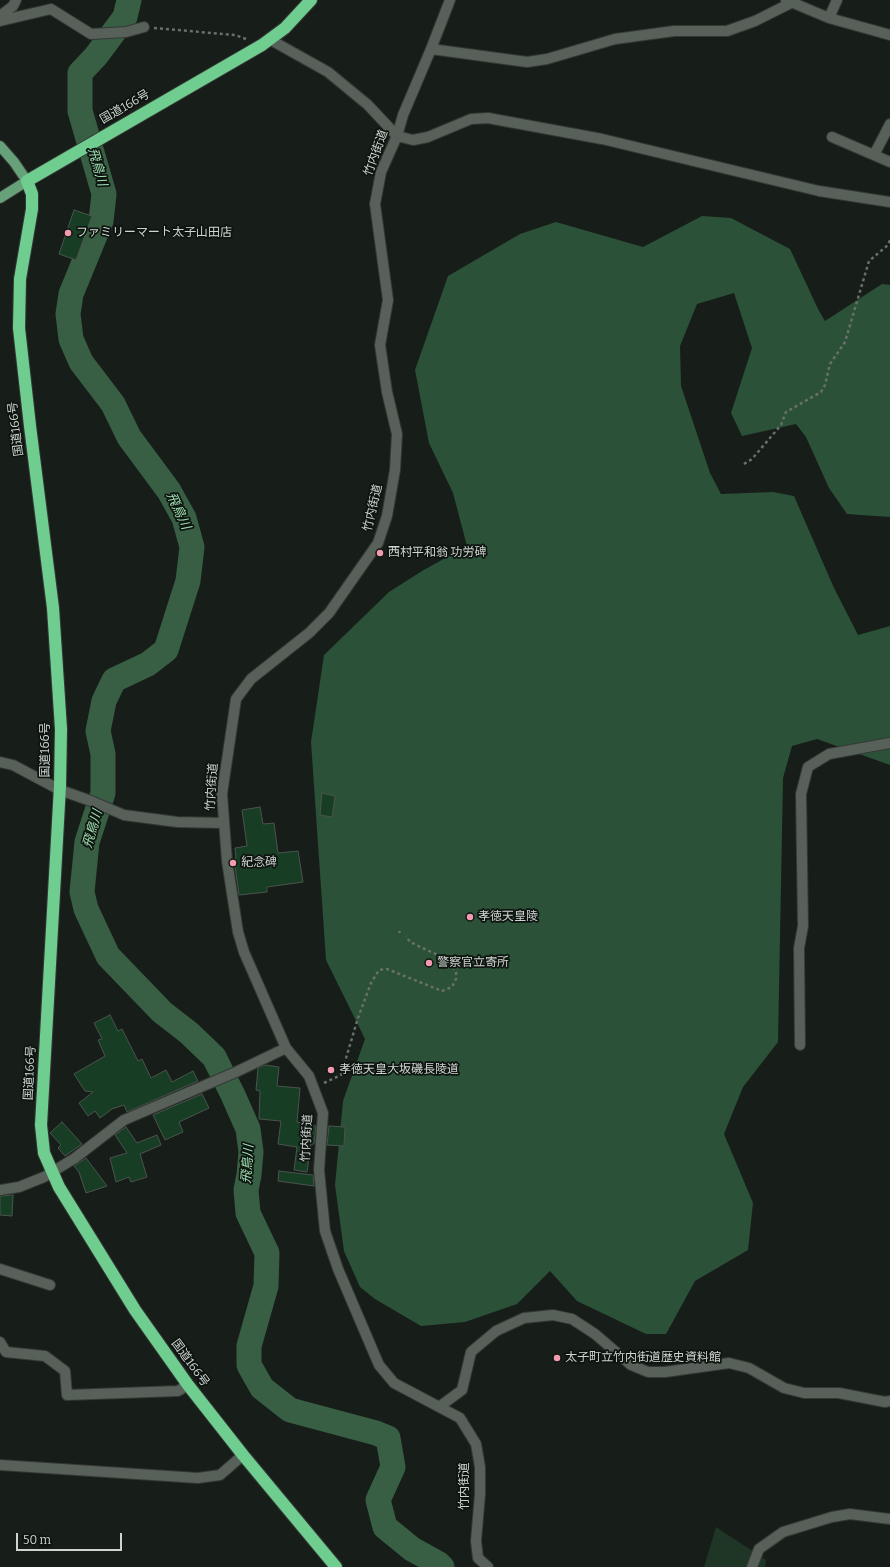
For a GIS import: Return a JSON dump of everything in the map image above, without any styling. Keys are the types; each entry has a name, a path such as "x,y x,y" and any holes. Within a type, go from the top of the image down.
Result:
{"highway":[{"name":"国道166号","path":"311,0 285,28 265,42 27,181 32,194 32,209 20,279 19,328 52,608 61,729 60,790 41,1124 44,1153 59,1187 135,1310 188,1385 243,1455 336,1567"}],"main road":[{"path":"0,146 14,162 27,181 0,198"}],"street":[{"path":"0,16 13,6 16,0"},
{"name":"竹内街道","path":"450,0 403,115 397,136 381,172 374,204 388,300 380,345 387,392 397,434 395,470 387,516 378,543 329,613 309,633 252,679 236,699 222,794 227,861 238,932 242,945 286,1048 309,1076 323,1113 318,1170 324,1224 338,1269 379,1365 394,1383 460,1418 476,1444 480,1467 480,1494 476,1541 478,1558 488,1567"},
{"path":"829,18 837,0"},
{"path":"431,49 527,62 547,59 615,39 674,31 727,31 756,21 789,2 829,18 890,34"},
{"path":"0,21 51,9 91,34 126,32 144,27"},
{"path":"265,42 328,72 368,105 397,136 413,140 428,137 472,119 488,118 602,139 819,191 890,202"},
{"path":"874,155 890,124"},
{"path":"832,137 890,162"},
{"path":"800,1045 799,948 803,926 801,794 808,767 828,754 890,743"},
{"path":"0,762 13,765 60,790 124,815 177,822 223,823"},
{"path":"0,1190 19,1187 53,1172 75,1158 124,1120 216,1081 286,1048"},
{"path":"0,1269 50,1285"},
{"path":"439,1406 462,1390 471,1352 496,1331 524,1318 553,1315 572,1319 595,1334 631,1365 648,1372 665,1372 729,1363 750,1368 784,1388 804,1393 840,1393 885,1402 890,1401"},
{"path":"0,1342 6,1352 45,1356 65,1371 66,1395 178,1391 188,1385"},
{"path":"0,1465 198,1478 220,1475 243,1455"},
{"path":"752,1567 759,1549 783,1532 832,1517 850,1514 890,1519"}],"path":[{"path":"144,27 235,35 265,42"},
{"path":"744,464 752,459 781,424 786,412 821,392 825,385 830,364 845,342 869,261 888,245 890,240"},
{"path":"314,1087 341,1075 371,983 379,970 387,969 442,990 452,987 456,979 456,972 452,965 446,959 410,942 406,936"}],"green space":[{"path":"702,216 731,218 790,249 825,321 882,284 890,285 890,517 847,514 829,488 806,437 796,424 742,436 731,413 752,348 734,293 697,304 680,346 681,386 710,473 721,494 773,492 794,496 834,588 858,635 890,626 890,765 817,739 792,746 783,778 778,1042 743,1087 724,1134 753,1203 748,1250 695,1281 666,1334 646,1334 577,1301 550,1271 517,1304 465,1322 421,1326 375,1299 360,1287 344,1251 335,1185 343,1101 365,1039 326,960 311,742 324,655 389,592 422,571 467,546 453,493 429,443 415,370 448,276 520,234 556,222 643,247"},
{"path":"716,1527 766,1560 765,1567 704,1567"}],"building":[{"path":"74,210 92,216 76,260 59,254"},
{"path":"322,793 335,796 332,817 320,815"},
{"path":"260,807 263,824 274,823 278,853 298,851 303,882 267,887 267,892 239,895 234,859 236,858 235,848 247,846 242,810"},
{"path":"110,1015 118,1031 122,1029 138,1061 142,1059 151,1078 166,1070 172,1082 193,1071 198,1081 127,1112 124,1105 112,1109 100,1118 95,1111 88,1116 79,1103 93,1092 85,1091 74,1074 105,1056 98,1040 102,1039 94,1023"},
{"path":"265,1065 279,1067 277,1086 300,1088 297,1122 316,1126 314,1144 311,1144 307,1172 294,1170 297,1147 278,1144 281,1121 259,1119 260,1091 256,1090 258,1068"},
{"path":"202,1094 209,1108 179,1122 183,1132 165,1140 153,1115"},
{"path":"62,1122 82,1144 65,1156 58,1148 61,1145 50,1133"},
{"path":"329,1126 345,1127 344,1146 327,1145"},
{"path":"126,1127 137,1143 157,1135 161,1145 140,1154 147,1177 131,1182 129,1177 116,1182 110,1158 127,1153 115,1135"},
{"path":"86,1158 107,1186 86,1193 79,1172 74,1166"},
{"path":"279,1171 313,1175 314,1186 278,1181"},
{"path":"13,1195 12,1216 0,1215 0,1196"}],"waterway":[{"name":"飛鳥川","path":"129,0 125,17 96,56 80,73 80,111 104,194 101,221 71,294 68,314 71,339 81,362 113,404 129,437 169,491 184,518 192,547 188,581 166,650 148,664 114,680 104,701 98,731 103,754 103,793 87,842 82,892 86,909 108,956 162,1012 189,1033 214,1057 248,1129 251,1152 246,1190 248,1213 267,1253 266,1286 249,1346 249,1365 262,1388 290,1410 376,1433 388,1438 393,1467 378,1500 385,1527 412,1549 442,1567"}],"place":[{"name":"ファミリーマート太子山田店","path":"68,233"},
{"name":"西村平和翁 功労碑","path":"380,553"},
{"name":"紀念碑","path":"233,863"},
{"name":"孝徳天皇陵","path":"470,917"},
{"name":"警察官立寄所","path":"429,963"},
{"name":"孝徳天皇大坂磯長陵道","path":"331,1070"},
{"name":"太子町立竹内街道歴史資料館","path":"557,1358"}]}
